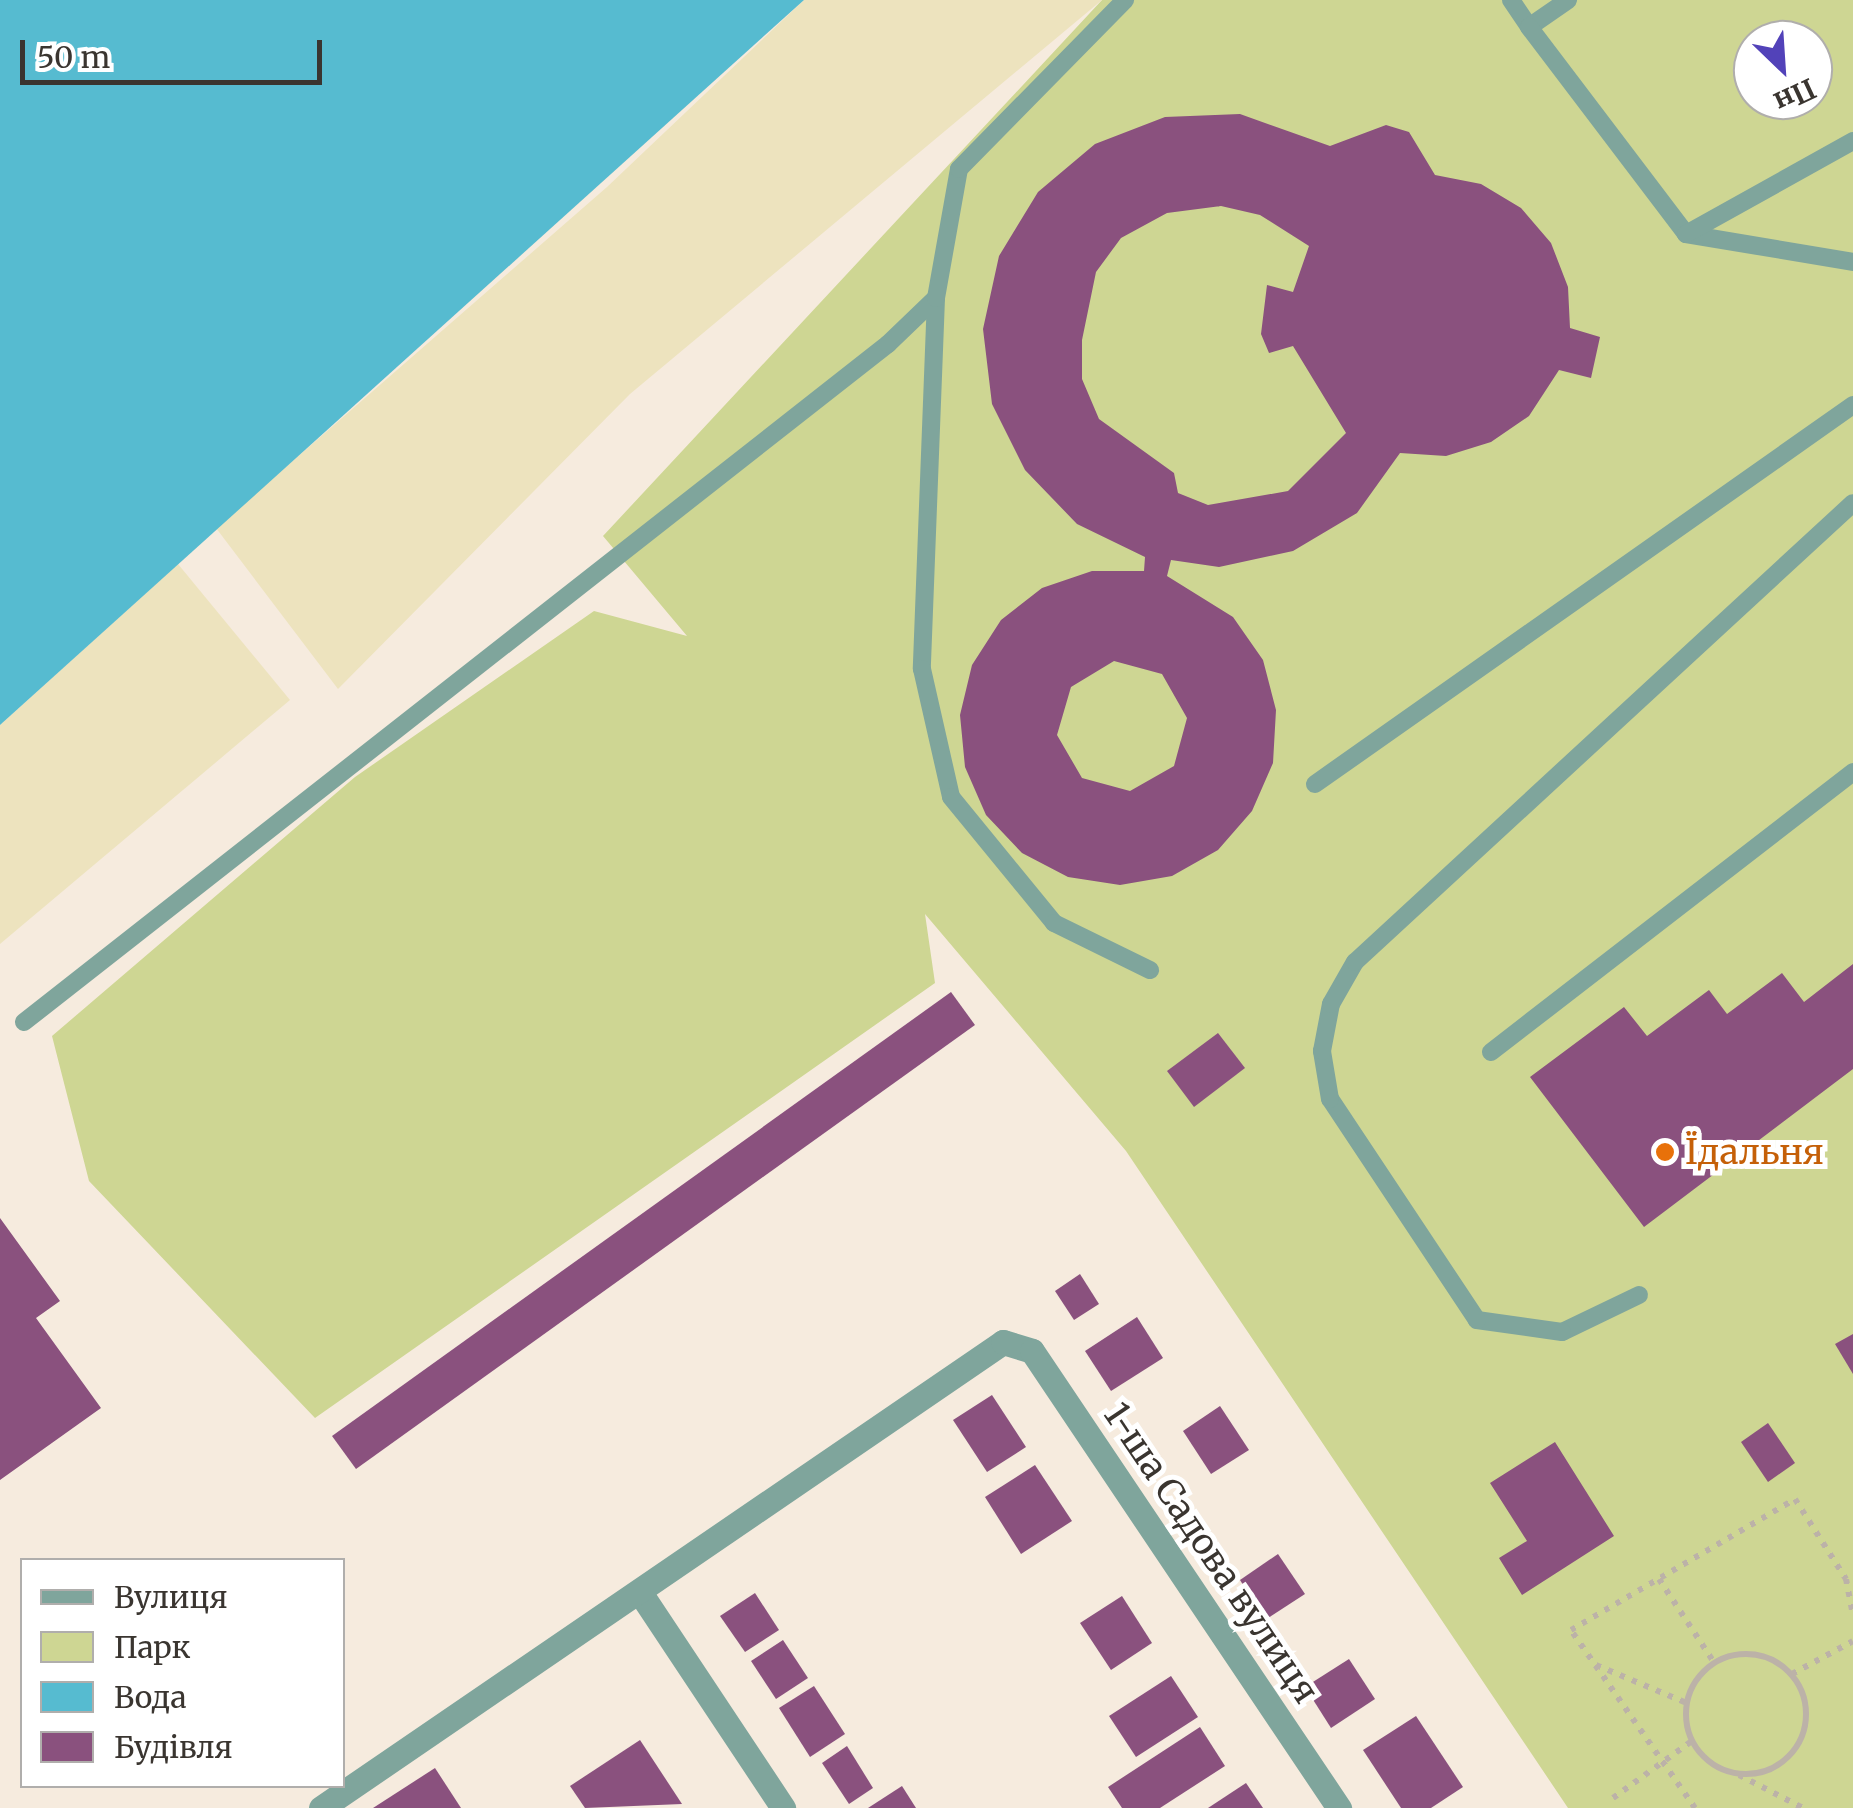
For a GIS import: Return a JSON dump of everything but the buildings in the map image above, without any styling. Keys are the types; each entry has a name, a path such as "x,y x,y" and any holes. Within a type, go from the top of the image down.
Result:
{"street":[{"name":"1-ша Садова вулиця","path":"641,1594 1003,1342 1019,1342 1339,1808"},
{"path":"321,1808 641,1594 783,1808"}],"lane":[{"path":"1125,0 960,168 936,298 922,669 951,797 1054,923 1150,970"},
{"path":"1511,0 1686,234 1853,262"},
{"path":"1530,27 1568,0"},
{"path":"1686,234 1853,141"},
{"path":"24,1022 936,298"},
{"path":"1315,784 1853,405"},
{"path":"1639,1294 1562,1332 1477,1320 1330,1099 1322,1051 1331,1004 1356,962 1853,503"},
{"path":"1491,1052 1853,772"}],"path":[{"path":"1695,1808 1571,1630 1795,1499 1850,1579 1853,1615"},
{"path":"1658,1579 1715,1664"},
{"path":"1792,1674 1853,1641"},
{"path":"1738,1774 1764,1772 1801,1741 1807,1718 1792,1674 1750,1654 1715,1664 1687,1702 1693,1740 1714,1766 1738,1774 1802,1808"},
{"path":"1595,1665 1687,1702"},
{"path":"1614,1798 1693,1740"}],"green space":[{"path":"1102,0 1853,0 1853,1808 1568,1808 1126,1151 925,914 935,983 315,1418 89,1181 52,1036 355,777 594,611 687,636 603,536"}],"sand":[{"path":"804,0 1102,0 630,394 338,689 216,528 607,187"},
{"path":"178,564 290,700 0,944 0,725"}],"water":[{"path":"0,0 804,0 0,725"}],"place":[{"name":"Їдальня","path":"1665,1152"}]}
